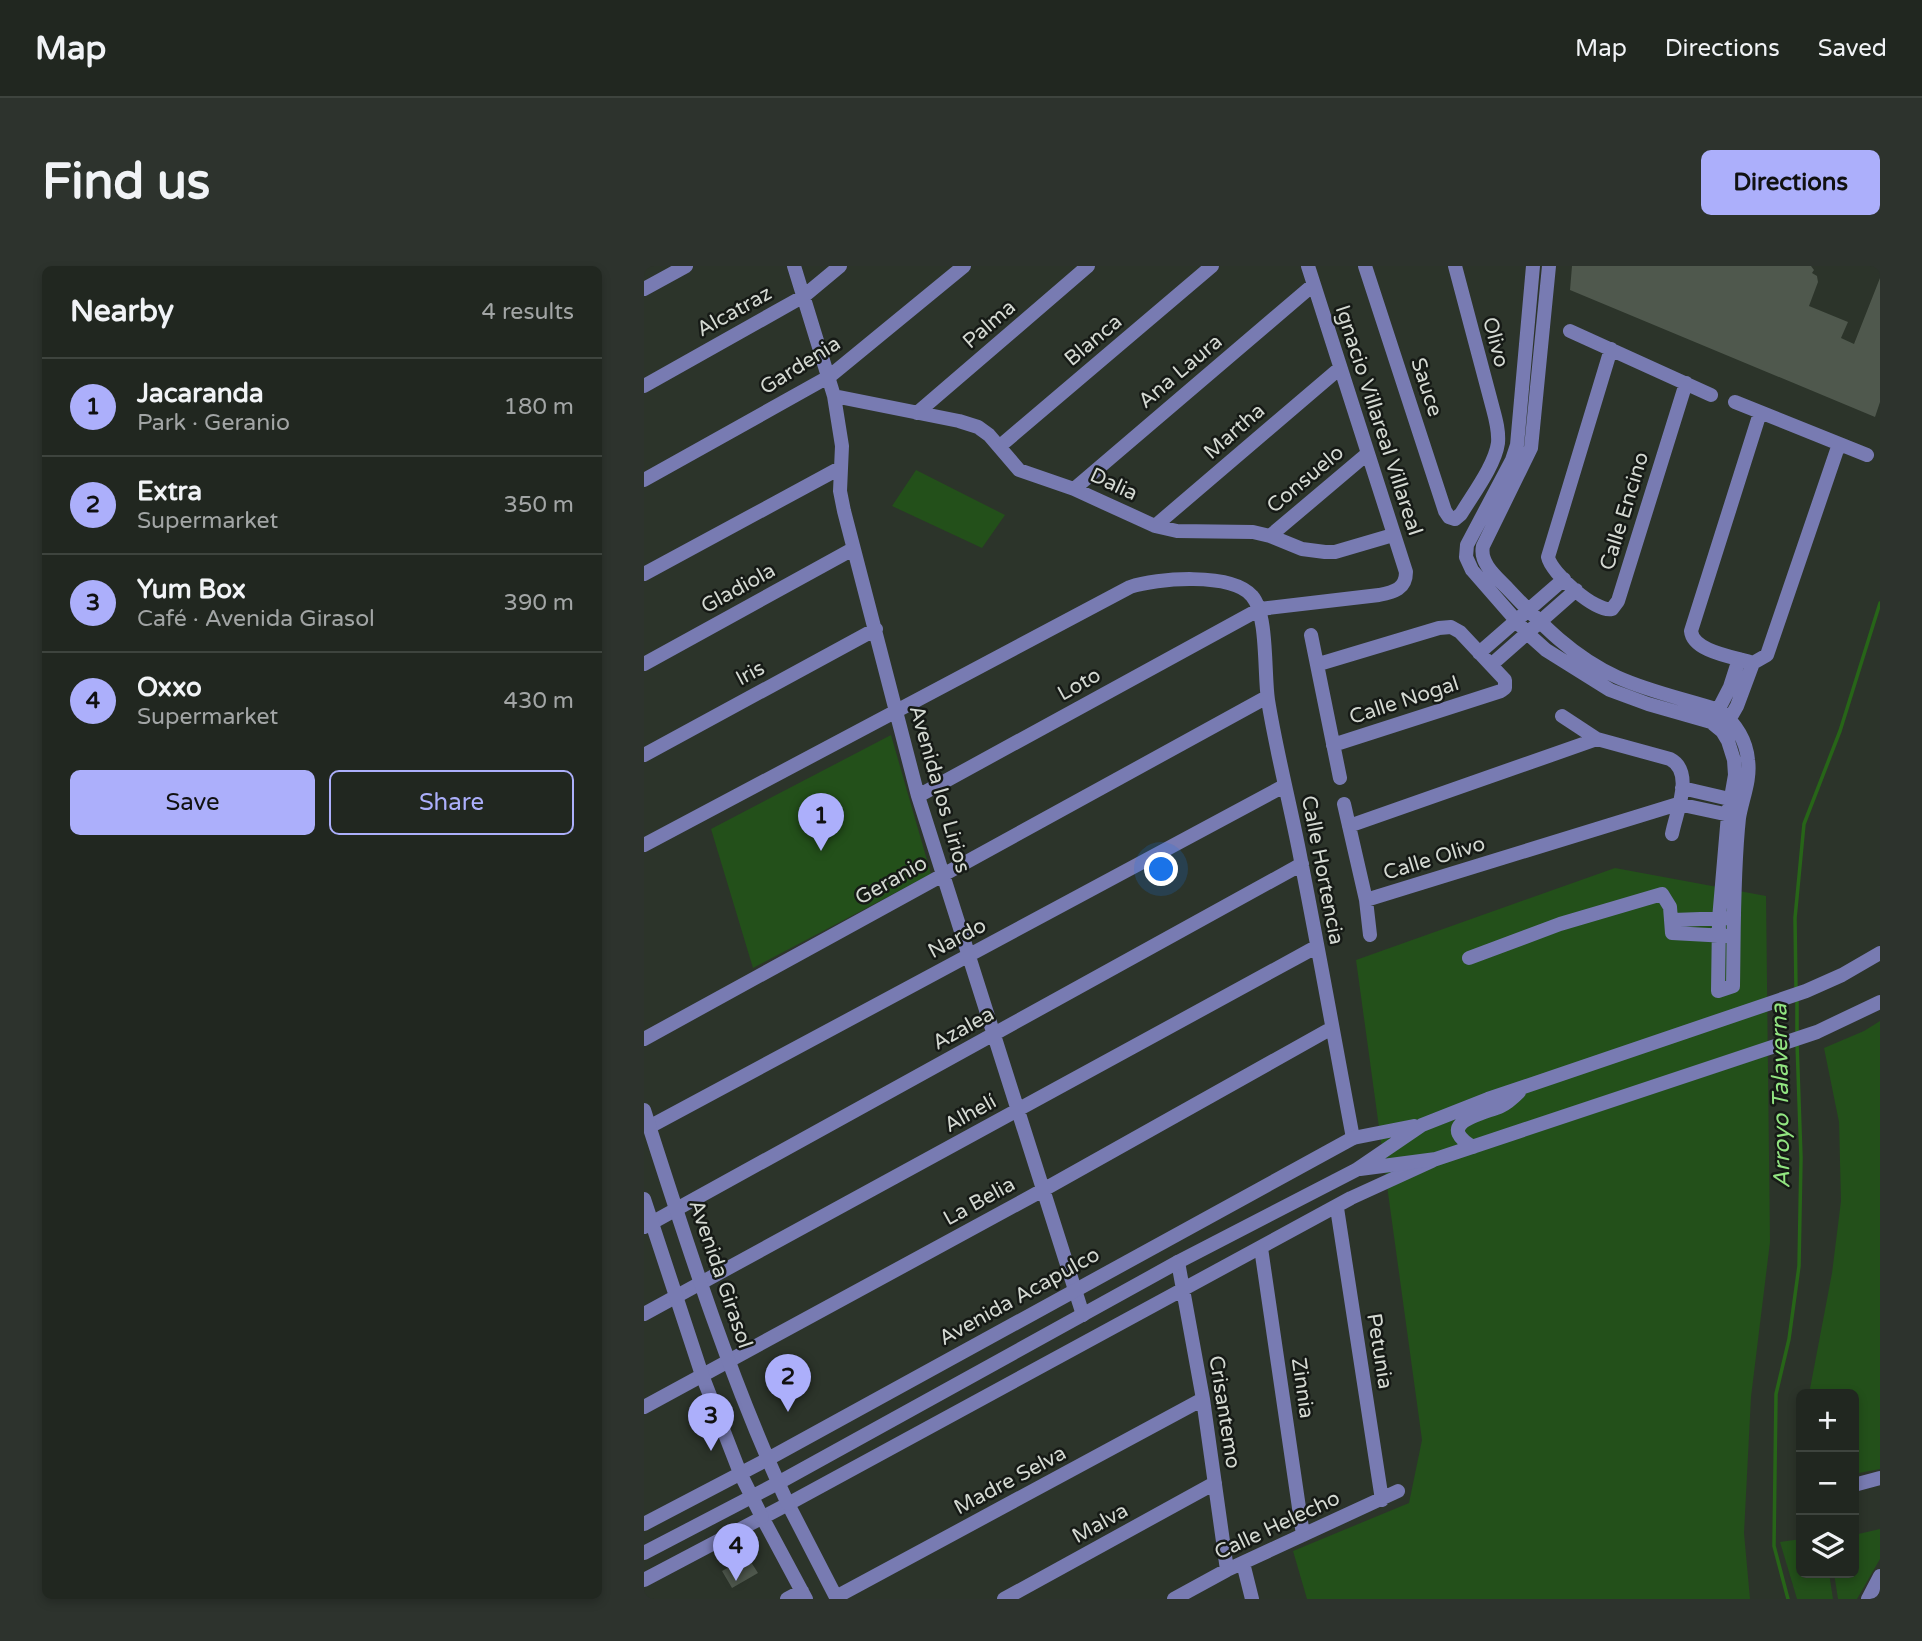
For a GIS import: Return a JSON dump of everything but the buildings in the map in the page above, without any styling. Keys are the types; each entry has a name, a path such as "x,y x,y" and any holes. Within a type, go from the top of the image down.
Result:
{"street":[{"path":"644,289 686,266"},
{"name":"Avenida los Lirios","path":"794,266 830,376 842,446 840,491 918,796 1083,1315"},
{"name":"Alcatraz","path":"644,386 804,296 840,266"},
{"name":"Gardenia","path":"644,480 830,376 964,266"},
{"name":"Blanca","path":"1000,446 1212,266"},
{"name":"Ignacio Villareal Villareal","path":"1260,609 1395,591 1403,586 1406,572 1308,266"},
{"name":"Sauce","path":"1365,266 1445,511 1452,518 1461,514 1489,466 1498,444 1498,428"},
{"name":"Olivo","path":"1455,266 1498,428"},
{"path":"1530,267 1548,269 1531,448 1482,551 1487,565 1540,622 1573,651 1603,670 1720,720 1648,704 1610,690 1562,661 1527,633 1472,570 1466,552 1471,538 1512,460 1517,445 1530,267"},
{"name":"Palma","path":"917,413 1082,268"},
{"name":"Ana Laura","path":"1074,489 1313,285"},
{"path":"1570,331 1711,394"},
{"name":"Calle Encino","path":"1611,349 1548,557 1552,567 1564,579 1601,609 1607,611 1616,606 1686,383"},
{"name":"Martha","path":"1155,526 1340,368"},
{"name":"Dalia","path":"834,396 978,427 1000,446 1019,470 1074,489 1155,526 1177,531 1253,532 1303,549 1325,552 1335,552 1393,535"},
{"path":"1735,402 1867,455"},
{"path":"1760,413 1691,631 1693,639 1700,647 1746,661 1764,659 1770,650 1839,444"},
{"name":"Consuelo","path":"1270,536 1367,454"},
{"path":"644,574 840,468"},
{"name":"Gladiola","path":"644,664 853,549"},
{"path":"1528,610 1564,579"},
{"path":"644,845 1098,603 1142,583 1168,580 1233,583 1252,596 1260,609"},
{"name":"Calle Encino","path":"1527,633 1576,590"},
{"name":"Calle Hortencia","path":"1260,609 1267,697 1302,864 1353,1138"},
{"name":"Loto","path":"918,796 1260,609"},
{"name":"Calle Nogal","path":"1479,653 1528,610"},
{"name":"Calle Nogal","path":"1446,627 1460,632 1479,653 1505,680 1505,688 1501,691 1333,745 1319,664 1446,627"},
{"name":"Iris","path":"644,755 876,629"},
{"path":"1491,665 1527,633"},
{"path":"1311,635 1319,664"},
{"path":"1727,919 1734,936 1733,986 1718,991 1719,937 1727,919 1735,808 1734,760 1720,720 1730,687 1746,661"},
{"name":"Geranio","path":"644,1039 1267,697"},
{"path":"1562,716 1597,739 1676,763 1684,775 1672,834"},
{"path":"1349,826 1597,739"},
{"path":"1333,745 1340,778"},
{"name":"Nardo","path":"649,1127 1284,786"},
{"path":"1682,789 1735,808"},
{"name":"Calle Olivo","path":"1344,804 1366,901 1678,804 1735,808"},
{"name":"Azalea","path":"648,1225 1302,864"},
{"path":"1469,958 1560,925 1662,894 1670,908 1672,933 1734,936"},
{"path":"1366,901 1370,935"},
{"path":"1673,920 1727,919"},
{"name":"Alhelí","path":"644,1314 1317,947"},
{"path":"644,1553 778,1483 1178,1262 1356,1170 1422,1125 1525,1086 1805,991 1842,975 1880,953"},
{"path":"644,1580 1337,1208 1351,1198 1436,1159 1817,1032 1880,1002"},
{"name":"La Belia","path":"644,1407 1043,1190 1332,1028"},
{"path":"1473,1147 1461,1138 1458,1132 1460,1125 1466,1118 1503,1105 1525,1086"},
{"name":"Avenida Girasol","path":"644,1110 700,1285 728,1362 778,1483 837,1598"},
{"name":"Avenida Acapulco","path":"644,1524 768,1459 1353,1138 1422,1125"},
{"path":"1356,1170 1436,1159"},
{"path":"644,1199 648,1225 678,1296 702,1375 740,1473 750,1497 804,1595 787,1599"},
{"name":"Petunia","path":"1337,1208 1382,1500"},
{"name":"Zinnia","path":"1261,1248 1303,1535"},
{"name":"Crisantemo","path":"1178,1262 1203,1399 1227,1570"},
{"name":"Madre Selva","path":"837,1598 1203,1399"},
{"path":"1859,1484 1880,1478"},
{"name":"Malva","path":"1004,1599 1215,1483"},
{"name":"Calle Helecho","path":"1174,1599 1227,1570 1398,1491"},
{"path":"711,1517 722,1539"},
{"path":"1243,1563 1252,1599"},
{"path":"1867,1599 1880,1576"}],"green space":[{"path":"916,470 1005,515 982,548 892,506"},
{"path":"891,735 931,874 753,968 711,829"},
{"path":"1615,868 1766,896 1770,1242 1751,1397 1744,1533 1750,1599 1307,1599 1293,1551 1409,1503 1422,1440 1356,960"},
{"path":"1880,1021 1880,1469 1859,1473 1859,1389 1810,1389 1832,1273 1841,1201 1839,1122 1824,1048"},
{"path":"1880,1529 1880,1559 1857,1599 1838,1599 1835,1578 1859,1578 1859,1534"},
{"path":"1796,1540 1796,1578 1830,1578 1833,1599 1797,1599 1780,1542"}],"waterway":[{"name":"Arroyo Talaverna","path":"1796,990 1795,918 1804,824 1840,731 1880,603"},
{"name":"Arroyo Talaverna","path":"1797,998 1797,1036"},
{"name":"Arroyo Talaverna","path":"1788,1599 1774,1546 1776,1394 1789,1339 1799,1266 1801,1158 1797,1043"}],"place":[{"name":"Jacaranda","path":"821,851"},
{"name":"Extra","path":"788,1412"},
{"name":"Yum Box","path":"711,1451"},
{"name":"Oxxo","path":"736,1581"}]}
